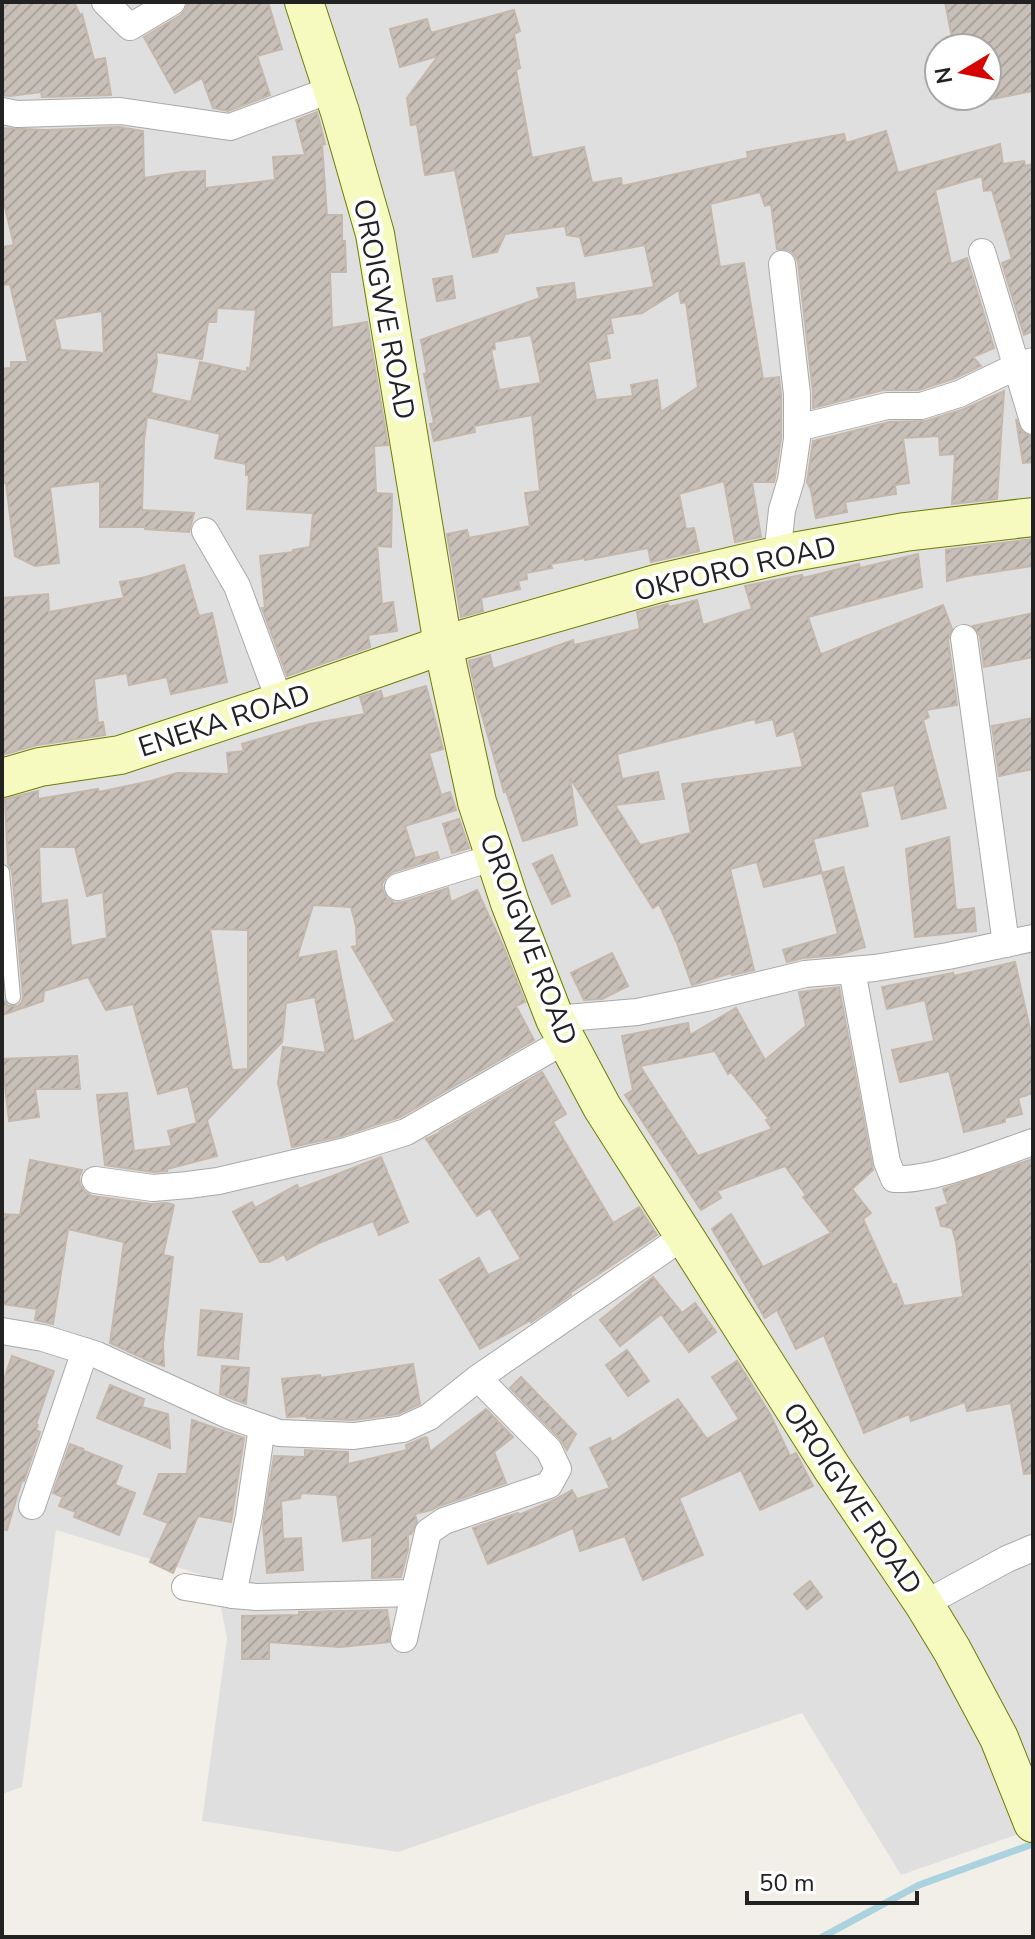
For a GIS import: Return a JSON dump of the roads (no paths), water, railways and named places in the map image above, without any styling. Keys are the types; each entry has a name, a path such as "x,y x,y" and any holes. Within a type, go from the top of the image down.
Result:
{"street":[{"path":"105,2 130,27 172,2"},
{"name":"OROIGWE ROAD","path":"304,2 375,234 443,645 477,802 510,903 561,1030 602,1107 952,1650 999,1738 1032,1820"},
{"path":"2,111 17,114 120,111 230,127 333,89"},
{"path":"982,252 1025,364 1033,421"},
{"path":"777,556 797,428 797,394 782,264"},
{"path":"797,428 887,406 921,406 959,394 1025,364"},
{"name":"OKPORO ROAD","path":"443,645 656,584 777,556 905,532 1033,517"},
{"path":"205,531 237,586 280,702"},
{"path":"964,638 1006,944"},
{"name":"ENEKA ROAD","path":"2,778 40,767 120,755 443,645"},
{"path":"398,887 495,857"},
{"path":"95,1180 153,1188 188,1185 218,1181 346,1151 406,1132 561,1030 805,974 875,968 1033,938"},
{"path":"852,970 887,1162 894,1179 910,1180 1033,1142"},
{"path":"2,1331 43,1338 97,1355 228,1415 279,1433 354,1436 403,1429 429,1417 478,1378 684,1236"},
{"path":"32,1506 85,1351"},
{"path":"404,1639 428,1532 444,1521 549,1485 558,1469 549,1450 478,1378"},
{"path":"233,1595 262,1427"},
{"path":"924,1604 1033,1548"},
{"path":"185,1587 233,1595 284,1597 414,1593"}],"lane":[{"path":"2,872 13,997"}],"waterway":[{"path":"822,1937 919,1885 1033,1844"}]}
